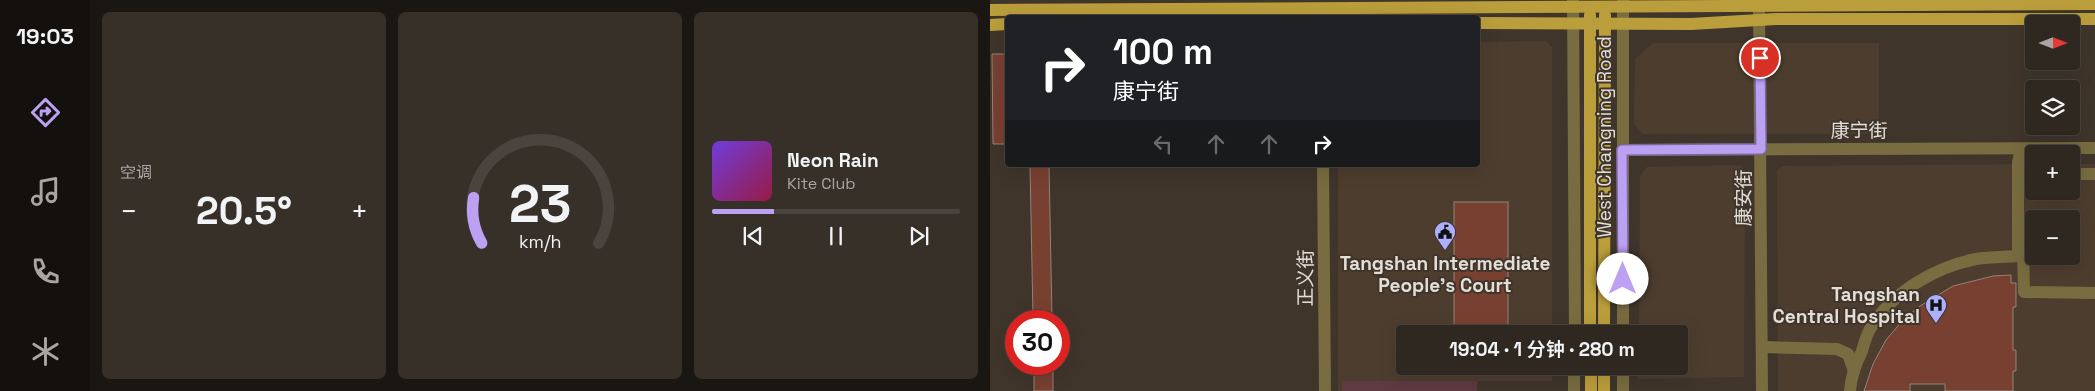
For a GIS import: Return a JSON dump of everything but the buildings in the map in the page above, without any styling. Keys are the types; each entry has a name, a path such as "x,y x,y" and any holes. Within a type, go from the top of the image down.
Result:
{"main road":[{"path":"990,10 1291,4 1321,13 1573,3 1759,6 2095,4"},
{"name":"West Changning Road","path":"1590,3 1590,325"},
{"name":"West Changning Road","path":"1604,325 1605,3"},
{"path":"1480,23 1590,24 1624,22 1691,24 1759,21 2095,19"},
{"path":"990,24 1005,24"},
{"path":"1591,375 1591,391"},
{"path":"1604,375 1604,391"}],"street":[{"name":"West Changning Road","path":"1573,3 1574,325"},
{"name":"West Changning Road","path":"1623,3 1623,325"},
{"name":"康安街","path":"1759,6 1762,391"},
{"name":"康宁街","path":"1622,150 2095,148"},
{"path":"2021,149 2025,163"},
{"path":"2021,149 2018,162 2021,260 2024,292 2095,293"},
{"name":"正义街","path":"1323,167 1324,391"},
{"path":"2080,174 2095,174"},
{"path":"2021,260 2026,200"},
{"path":"1850,391 1859,357 1894,311 1919,291 1964,271 2021,260"},
{"path":"1762,346 1772,344 1834,345 1859,357"},
{"path":"1762,346 1838,349 1848,354 1854,371"},
{"path":"1574,375 1574,391"},
{"path":"1623,375 1623,391"}],"shaded area":[{"name":"Tangshan Intermediate People's Court","path":"1546,41 1552,47 1552,325 1396,325 1396,375 1552,375 1552,381 1478,381 1477,391 1338,391 1338,167 1480,167 1480,42"},
{"path":"1653,43 1879,43 1879,134 1642,134 1634,123 1635,59"},
{"name":"Tangshan Central Hospital","path":"2025,164 2025,200 2080,200 2080,164 2095,164 2095,391 1778,391 1777,170 1783,166"},
{"path":"1739,165 1745,170 1744,377 1638,379 1638,375 1688,375 1688,325 1639,325 1640,176 1647,167"},
{"path":"1342,381 1477,381 1477,391 1342,391"}],"place":[{"name":"Tangshan Intermediate People's Court","path":"1445,251"},
{"name":"Tangshan Central Hospital","path":"1936,324"}],"route":[{"path":"1623,279 1622,150 1761,149 1760,58"}]}
